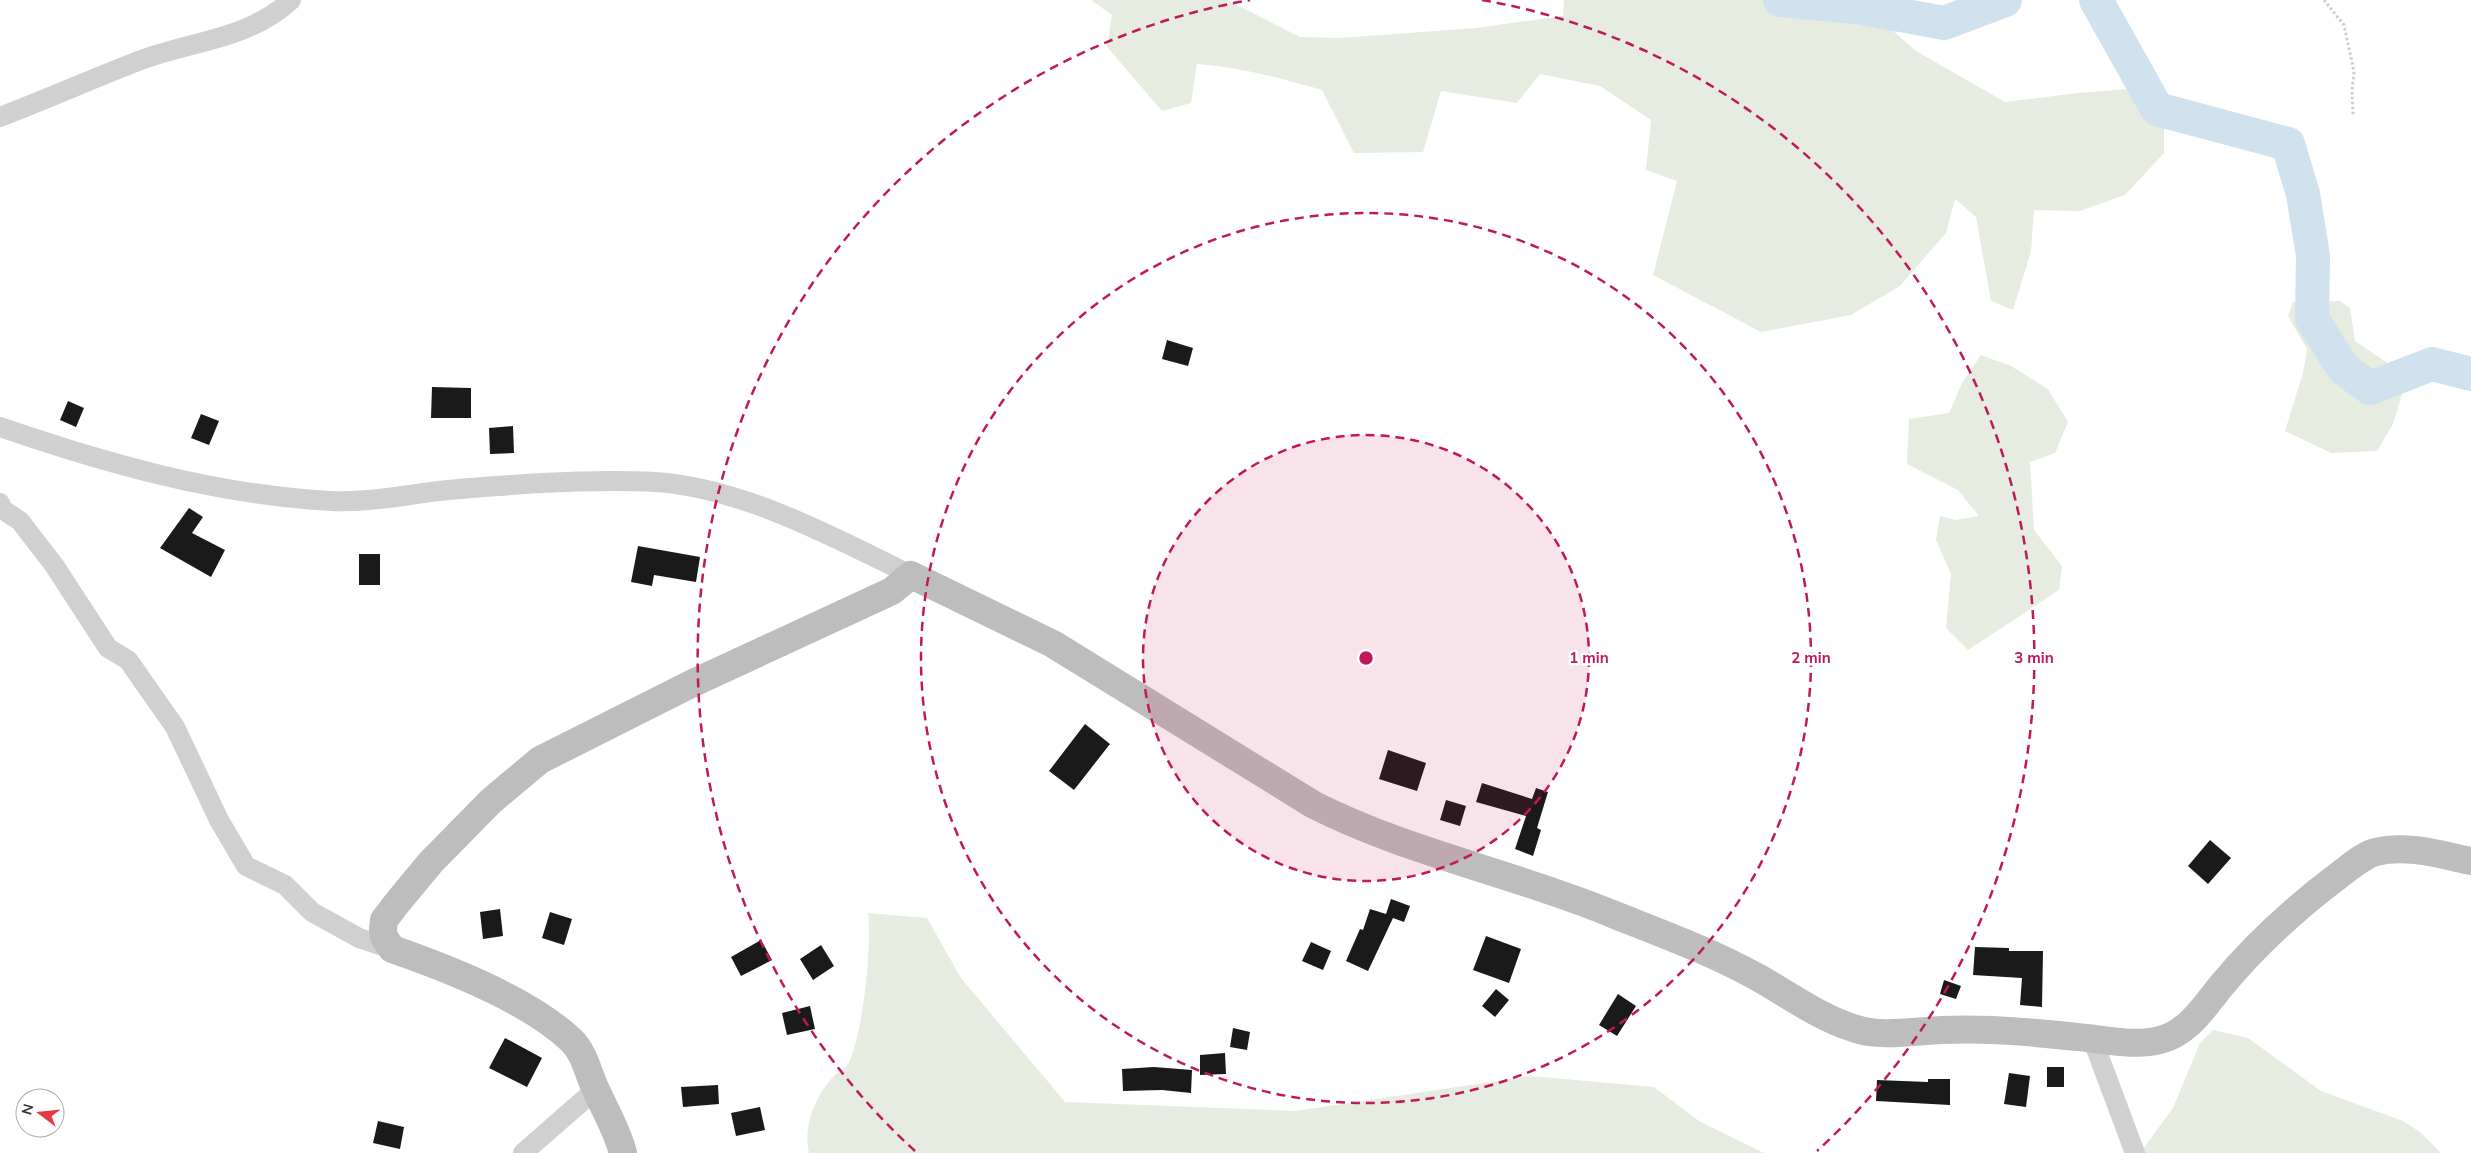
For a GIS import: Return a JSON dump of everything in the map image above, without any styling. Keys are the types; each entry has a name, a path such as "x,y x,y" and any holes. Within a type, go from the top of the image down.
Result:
{"street":[{"path":"0,117 141,60 231,34 260,22 280,10 291,0"},
{"path":"0,427 92,457 192,482 250,494 334,501 384,499 448,490 544,483 657,482 714,492 769,510 820,530 1053,644 1314,805 1350,823 1575,898 1704,951 1756,976 1835,1021 1856,1030 1906,1033 1978,1030 2092,1038 2129,1043 2160,1040 2177,1033 2195,1019 2245,957 2285,917 2374,852 2402,850 2471,861"},
{"path":"0,503 2,509 20,521 54,565 108,648 128,660 175,727 218,820 246,866 285,885 312,912 360,938 487,988 535,1011 572,1041 588,1068 595,1090 617,1130 623,1153"},
{"path":"392,949 384,937 383,929 384,920 397,902 431,862 491,801 540,760 691,684 892,591 911,575"},
{"path":"2092,1038 2135,1153"},
{"path":"523,1153 595,1090"}],"path":[{"path":"2324,0 2344,25 2354,72 2352,90 2354,115"}],"shaded area":[{"path":"1091,0 1227,0 1300,37 1340,38 1476,28 1563,16 1564,0 1858,0 1916,51 2005,102 2128,89 2164,104 2164,153 2125,195 2080,211 2034,210 2031,251 2013,310 1991,301 1976,217 1955,199 1946,233 1900,286 1851,315 1761,332 1653,275 1677,181 1646,170 1651,120 1600,86 1540,74 1517,103 1441,91 1423,152 1354,153 1322,90 1260,74 1197,64 1191,103 1162,111 1107,47 1112,15"},
{"path":"2340,301 2350,308 2355,341 2386,362 2403,391 2393,424 2377,451 2331,453 2285,431 2303,373 2307,349 2288,316 2293,302"},
{"path":"1981,355 2011,366 2048,389 2068,422 2055,453 2030,462 2034,530 2062,566 2059,590 1968,650 1946,628 1951,574 1936,540 1940,516 1955,520 1979,516 1958,490 1907,464 1909,419 1949,413 1963,381"},
{"path":"868,913 927,918 961,978 1065,1102 1295,1111 1531,1076 1654,1087 1699,1121 1764,1153 809,1153 809,1122 816,1102 827,1084 848,1064 858,1033 865,990 869,946"},
{"path":"2213,1030 2248,1038 2321,1091 2403,1121 2420,1132 2441,1153 2140,1153 2173,1108 2200,1043"}],"building":[{"path":"1167,340 1193,348 1188,366 1162,359"},
{"path":"432,387 471,388 471,418 431,418"},
{"path":"68,401 84,408 76,427 60,420"},
{"path":"201,414 219,421 209,445 191,438"},
{"path":"513,426 514,453 490,454 489,428"},
{"path":"189,508 203,517 192,533 225,550 211,577 160,548"},
{"path":"638,546 700,557 696,582 654,575 652,586 631,582"},
{"path":"359,554 380,554 380,585 359,585"},
{"path":"1085,724 1110,744 1074,790 1049,771"},
{"path":"1388,750 1426,763 1417,791 1379,779"},
{"path":"1482,783 1532,799 1536,788 1548,792 1537,828 1541,830 1533,856 1515,849 1526,816 1476,802"},
{"path":"1446,800 1466,806 1460,826 1440,820"},
{"path":"2210,840 2231,858 2208,884 2188,866"},
{"path":"1391,899 1410,906 1404,922 1393,918 1368,971 1346,961 1360,929 1363,930 1370,909 1386,914"},
{"path":"500,909 503,936 483,939 480,912"},
{"path":"550,912 572,919 564,945 542,938"},
{"path":"1486,936 1521,949 1509,983 1473,970"},
{"path":"761,940 772,960 741,976 731,957"},
{"path":"1311,942 1331,951 1323,970 1302,961"},
{"path":"821,945 834,966 813,980 800,959"},
{"path":"1975,947 2009,948 2009,951 2043,951 2042,1007 2020,1005 2022,978 1973,975"},
{"path":"1944,980 1961,986 1956,999 1940,994"},
{"path":"1496,989 1509,1000 1495,1017 1482,1006"},
{"path":"1618,994 1636,1006 1617,1036 1599,1025"},
{"path":"810,1006 815,1029 787,1035 782,1013"},
{"path":"1233,1028 1250,1032 1247,1050 1230,1047"},
{"path":"505,1038 542,1058 527,1087 489,1068"},
{"path":"1225,1053 1226,1074 1200,1075 1200,1055"},
{"path":"1154,1067 1192,1070 1191,1093 1162,1090 1123,1091 1122,1069"},
{"path":"2047,1067 2064,1067 2064,1087 2047,1087"},
{"path":"2009,1073 2030,1076 2026,1107 2004,1104"},
{"path":"1928,1079 1950,1079 1950,1105 1876,1101 1877,1080 1928,1082"},
{"path":"718,1085 719,1104 683,1107 681,1087"},
{"path":"760,1107 765,1130 736,1136 731,1113"},
{"path":"378,1121 404,1127 400,1149 373,1143"}],"waterway":[{"path":"1780,0 1857,7 1944,23 2005,0"},
{"path":"2096,0 2157,109 2288,144 2303,194 2313,256 2312,319 2344,369 2370,388 2432,364 2471,374"}]}
